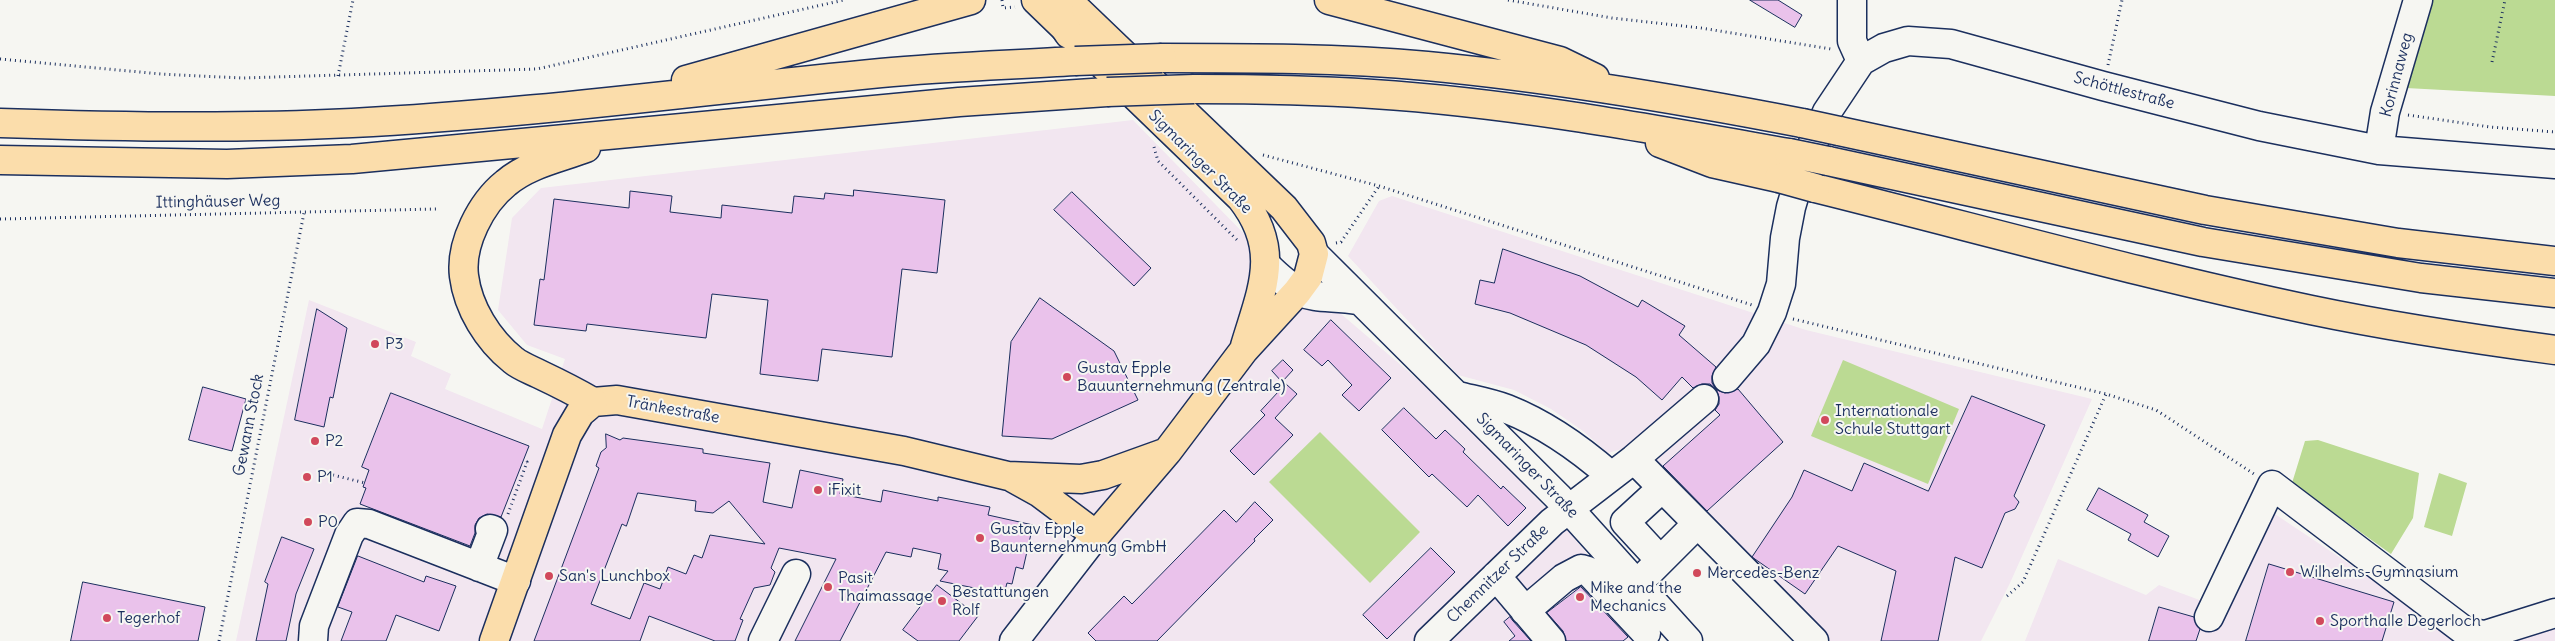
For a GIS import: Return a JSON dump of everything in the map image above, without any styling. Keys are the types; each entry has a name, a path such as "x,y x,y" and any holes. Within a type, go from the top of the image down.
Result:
{"main road":[{"name":"Sigmaringer Straße","path":"1036,0 1069,34 1241,198 1254,214 1264,240 1266,265 1244,350"},
{"path":"1060,0 1057,6 1058,17 1069,34"},
{"name":"Sigmaringer Straße","path":"1067,0 1284,208 1306,233 1314,254"},
{"path":"1328,0 1560,61 1619,90"},
{"path":"615,100 964,1"},
{"path":"0,123 221,127 351,123 474,115 884,73 1075,61 1162,58 1318,59 1426,66 1531,77 1619,90 1802,123 2204,210 2398,243 2555,261"},
{"path":"0,160 227,164 352,159 959,102 1107,92 1194,89 1373,94 1597,120 1789,153 2019,204 2222,245 2421,278 2555,293"},
{"path":"1597,120 1712,163 1779,178 2090,258 2311,310 2441,335 2555,350"},
{"path":"494,641 568,434 580,413 593,402 514,361 490,338 473,308 464,276 467,247 477,220 491,197 507,182 532,167 618,135"},
{"path":"1096,535 1167,452 1244,350 1297,292 1308,276 1314,254"},
{"name":"Tränkestraße","path":"593,402 618,400 792,430 904,451 1008,476 1081,479 1103,476 1167,452"},
{"name":"Tränkestraße","path":"1008,476 1040,493 1096,535"}],"street":[{"path":"1852,0 1852,41 1861,61"},
{"name":"Korinnaweg","path":"2379,150 2385,112 2418,0"},
{"name":"Schöttlestraße","path":"1727,378 1756,344 1772,312 1781,284 1785,238 1791,207 1804,163 1827,112 1861,61 1884,48 1908,41 1951,44 2259,126 2379,150 2555,164"},
{"name":"Sigmaringer Straße","path":"1314,254 1568,508 1637,583 1649,630 1688,641"},
{"path":"1266,265 1285,284 1297,292 1308,296 1358,300"},
{"path":"1458,396 1504,408 1528,418 1586,454 1610,475"},
{"name":"Chemnitzer Straße","path":"1429,641 1568,508 1634,459 1704,399"},
{"path":"1634,459 1814,641"},
{"path":"2209,618 2272,485 2466,632 2485,635 2555,613"},
{"path":"1660,560 1625,522 1662,488"},
{"path":"313,641 318,617 349,535 357,523 369,524 516,581"},
{"path":"1637,583 1698,524"},
{"path":"479,568 493,530 490,529"},
{"path":"1014,641 1096,535"},
{"path":"1526,611 1564,578 1581,569 1588,571 1649,630"},
{"path":"763,641 796,574"},
{"path":"1496,576 1551,641"}],"path":[{"path":"338,76 353,0"},
{"path":"0,59 170,75 242,78 537,69 844,0"},
{"path":"1508,0 1612,18 1702,28 1826,47 1861,61"},
{"path":"2104,86 2122,0"},
{"path":"2492,62 2505,0"},
{"path":"2385,112 2490,127 2555,132"},
{"path":"1256,155 1323,170 1379,186 1805,323 2106,394 2156,410 2272,485"},
{"path":"1314,254 1341,242 1379,186"},
{"name":"Ittinghäuser Weg","path":"0,218 436,209"},
{"name":"Gewann Stock","path":"219,641 304,213"},
{"path":"2007,596 2023,582 2106,394"},
{"path":"520,480 527,462 523,461"},
{"path":"333,475 365,483"}],"shaded area":[{"path":"1133,120 1257,247 1319,295 1444,402 1570,533 1658,641 236,641 309,300 416,342 411,356 451,374 445,389 542,429 565,359 527,345 498,310 512,218 541,188"},
{"name":"Internationale Schule Stuttgart","path":"1392,196 1806,330 2092,399 2010,583 1981,641 1830,641 1707,523 1632,446 1608,453 1583,431 1551,409 1514,390 1458,375 1348,256 1379,201"},
{"name":"Wilhelms-Gymnasium","path":"2254,500 2448,630 2470,641 2025,641 2058,559 2146,595 2159,585 2205,602"},
{"path":"2555,618 2555,641 2475,641"}],"green space":[{"path":"2431,0 2555,0 2555,96 2406,88"},
{"path":"1843,360 1959,409 1928,484 1811,436"},
{"path":"1320,432 1420,532 1370,583 1269,482"},
{"path":"2318,440 2419,473 2413,518 2391,554 2292,483 2305,441"},
{"path":"2439,473 2467,483 2452,536 2424,527"}],"building":[{"path":"1750,0 1778,0 1802,15 1795,27"},
{"path":"854,190 945,200 937,273 902,269 892,357 822,349 818,381 760,374 768,300 712,294 706,338 587,324 586,331 534,325 540,279 544,280 554,199 629,208 630,191 672,196 670,212 721,218 722,205 792,213 794,196 824,199 825,193 853,196"},
{"path":"1072,192 1151,268 1134,286 1054,210"},
{"path":"1503,249 1580,276 1638,307 1642,300 1685,326 1679,335 1716,367 1712,376 1712,383 1717,390 1725,393 1738,389 1783,442 1707,511 1663,466 1720,415 1715,410 1719,404 1716,389 1710,384 1702,384 1693,388 1682,377 1662,400 1636,377 1586,345 1510,313 1475,304 1480,280 1494,283"},
{"name":"Gustav Epple Bauunternehmung (Zentrale)","path":"1040,298 1114,351 1138,400 1052,439 1002,436 1011,342"},
{"path":"317,309 347,328 333,398 330,397 324,427 295,420"},
{"path":"1331,320 1391,378 1359,411 1342,395 1352,385 1328,360 1322,366 1304,350"},
{"path":"1283,360 1293,370 1282,382 1272,371"},
{"path":"1286,384 1297,394 1275,418 1293,435 1254,475 1230,451 1265,415 1261,411"},
{"path":"203,387 246,399 232,451 189,440"},
{"path":"391,393 529,446 501,517 487,514 479,518 475,525 475,533 470,546 360,504 366,488 363,487 369,470 362,467"},
{"name":"Internationale Schule Stuttgart","path":"1972,396 2045,425 2014,496 2019,502 2015,509 2005,513 1982,568 1955,557 1938,641 1881,641 1896,571 1838,546 1805,594 1752,557 1792,497 1804,470 1852,491 1864,463 1928,491"},
{"path":"1404,408 1436,439 1445,430 1465,449 1463,452 1501,489 1503,486 1526,508 1508,526 1478,495 1467,507 1432,474 1429,477 1382,430"},
{"path":"606,434 620,440 623,438 703,449 703,453 770,463 763,502 792,508 800,470 843,479 840,494 881,502 883,490 938,501 938,497 990,507 988,515 1033,525 1023,569 1016,567 1012,584 1007,583 1004,594 940,581 948,571 938,569 941,554 913,548 911,557 886,552 840,641 795,641 836,559 779,548 771,568 775,572 770,585 754,588 740,619 743,620 735,641 715,641 649,616 640,641 534,641 599,468 596,466 601,452 606,448","holes":["638,493 696,501 695,511 713,513 729,501 765,544 710,535 702,558 694,555 686,574 668,567 660,589 644,583 630,619 591,604 622,524 626,526"]},
{"path":"2099,488 2148,515 2144,522 2169,536 2158,557 2128,540 2131,534 2087,510"},
{"path":"1255,502 1273,520 1254,539 1255,541 1157,641 1096,641 1088,633 1124,596 1132,604 1224,510 1236,522"},
{"path":"282,537 314,549 296,594 286,641 256,641 268,584 265,582"},
{"path":"1431,548 1455,572 1387,639 1363,615"},
{"path":"358,556 424,582 426,576 456,586 439,631 396,615 386,641 341,641 352,612 338,607"},
{"name":"Sporthalle Degerloch","path":"2269,564 2394,602 2382,641 2246,641"},
{"path":"83,582 205,607 198,641 71,641"},
{"name":"Bestattungen Rolf","path":"937,585 978,616 959,641 918,641 903,630"},
{"name":"Mike and the Mechanics","path":"1581,587 1628,637 1623,641 1566,641 1563,631 1547,613"},
{"path":"2159,607 2194,617 2200,629 2196,641 2149,641"},
{"path":"1510,617 1531,641 1509,641 1515,636 1504,622"}],"place":[{"name":"P3","path":"375,344"},
{"name":"Gustav Epple Bauunternehmung (Zentrale)","path":"1067,377"},
{"name":"Internationale Schule Stuttgart","path":"1825,420"},
{"name":"P2","path":"315,441"},
{"name":"P1","path":"307,477"},
{"name":"iFixit","path":"818,490"},
{"name":"P0","path":"308,522"},
{"name":"Gustav Epple Baunternehmung GmbH","path":"980,538"},
{"name":"Wilhelms-Gymnasium","path":"2290,572"},
{"name":"Mercedes-Benz","path":"1697,573"},
{"name":"San's Lunchbox","path":"549,576"},
{"name":"Pasit Thaimassage","path":"828,587"},
{"name":"Mike and the Mechanics","path":"1580,597"},
{"name":"Bestattungen Rolf","path":"942,601"},
{"name":"Tegerhof","path":"107,618"},
{"name":"Sporthalle Degerloch","path":"2320,621"}]}
